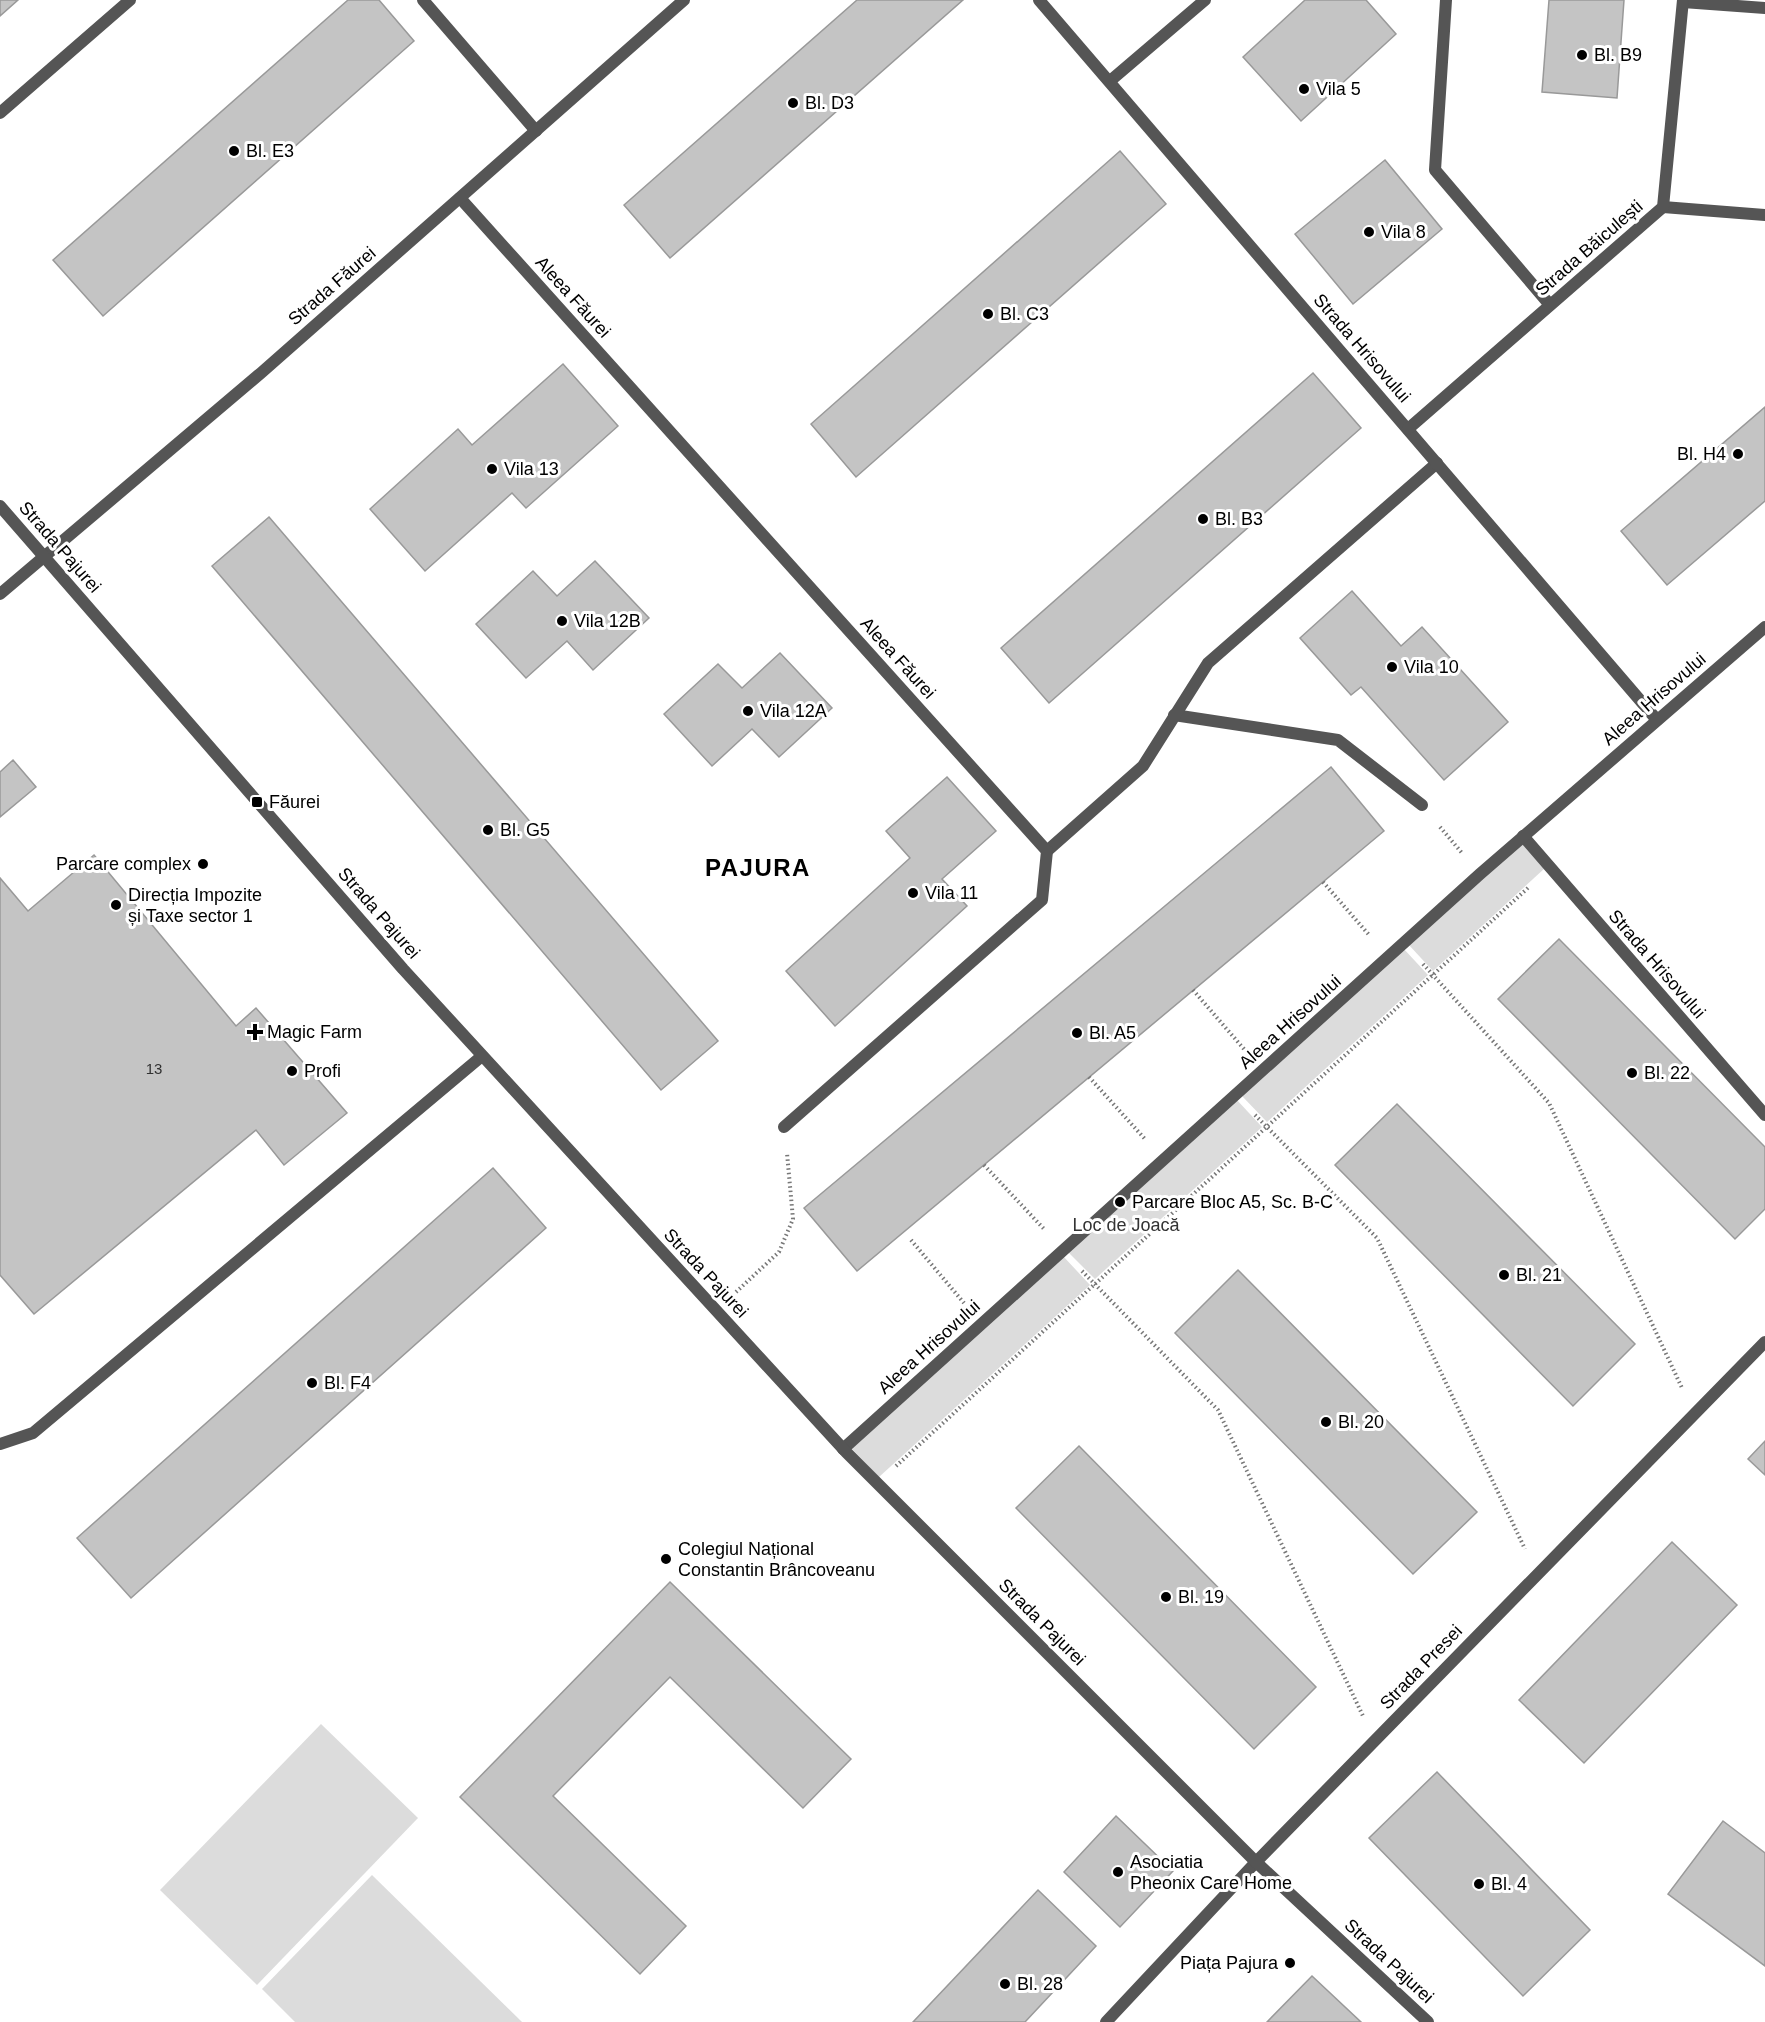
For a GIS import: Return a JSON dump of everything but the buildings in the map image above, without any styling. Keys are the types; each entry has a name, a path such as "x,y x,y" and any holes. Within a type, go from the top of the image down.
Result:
{"street":[{"path":"0,113 130,0"},
{"path":"423,0 536,131"},
{"name":"Strada Făurei","path":"0,594 261,373 684,0"},
{"name":"Strada Hrisovului","path":"1039,0 1656,720"},
{"path":"1110,81 1205,0"},
{"path":"1446,0 1435,170 1550,305"},
{"path":"1683,1 1765,8"},
{"name":"Strada Băiculești","path":"1408,429 1663,207 1683,1"},
{"name":"Aleea Făurei","path":"460,198 1047,851"},
{"path":"1663,207 1765,215"},
{"path":"784,1127 1042,900 1047,851 1143,766 1208,663 1437,463"},
{"name":"Strada Pajurei","path":"0,506 380,942 843,1449 1256,1862 1428,2022"},
{"name":"Aleea Hrisovului","path":"843,1449 1480,874 1765,627"},
{"path":"1174,715 1338,740 1422,805"},
{"name":"Strada Hrisovului","path":"1523,836 1765,1115"},
{"path":"0,1444 33,1433 482,1056"},
{"name":"Strada Presei","path":"1106,2022 1374,1740 1765,1342"}],"path":[{"path":"1422,805 1480,874"},
{"path":"878,1482 1550,868"},
{"path":"1323,882 1388,957"},
{"path":"1404,943 1549,1103 1694,1413"},
{"path":"1193,990 1262,1070"},
{"path":"1089,1077 1164,1160"},
{"path":"1237,1094 1377,1238 1537,1574"},
{"path":"716,1310 779,1252 793,1219 784,1127"},
{"path":"984,1165 1095,1284 1218,1410 1374,1740"},
{"path":"912,1240 981,1325"}],"green space":[{"path":"1522,841 1545,868 1433,971 1408,944"},
{"path":"1403,948 1428,975 1267,1122 1241,1095"},
{"name":"Loc de Joacă","path":"1236,1099 1262,1127 1095,1279 1068,1252"},
{"path":"1063,1256 1090,1285 879,1477 851,1448"},
{"path":"321,1724 418,1818 257,1985 160,1890"},
{"path":"372,1875 522,2022 295,2022 262,1989"}],"place":[{"name":"Bl. B9","path":"1582,55"},
{"name":"Vila 5","path":"1304,89"},
{"name":"Bl. D3","path":"793,103"},
{"name":"Bl. E3","path":"234,151"},
{"name":"Vila 8","path":"1369,232"},
{"name":"Bl. C3","path":"988,314"},
{"name":"Bl. H4","path":"1738,454"},
{"name":"Vila 13","path":"492,469"},
{"name":"Bl. B3","path":"1203,519"},
{"name":"Vila 12B","path":"562,621"},
{"name":"Vila 10","path":"1392,667"},
{"name":"Vila 12A","path":"748,711"},
{"name":"Făurei","path":"257,802"},
{"name":"Bl. G5","path":"488,830"},
{"name":"Parcare complex","path":"203,864"},
{"name":"Vila 11","path":"913,893"},
{"name":"Direcția Impozite și Taxe sector 1","path":"116,905"},
{"name":"Magic Farm","path":"255,1032"},
{"name":"Bl. A5","path":"1077,1033"},
{"name":"Profi","path":"292,1071"},
{"name":"Bl. 22","path":"1632,1073"},
{"name":"Parcare Bloc A5, Sc. B-C","path":"1120,1202"},
{"name":"Bl. 21","path":"1504,1275"},
{"name":"Bl. F4","path":"312,1383"},
{"name":"Bl. 20","path":"1326,1422"},
{"name":"Colegiul Național Constantin Brâncoveanu","path":"666,1559"},
{"name":"Bl. 19","path":"1166,1597"},
{"name":"Asociatia Pheonix Care Home","path":"1118,1872"},
{"name":"Bl. 4","path":"1479,1884"},
{"name":"Piața Pajura","path":"1290,1963"},
{"name":"Bl. 28","path":"1005,1984"}],"district":[{"name":"PAJURA","path":"758,868"}]}
